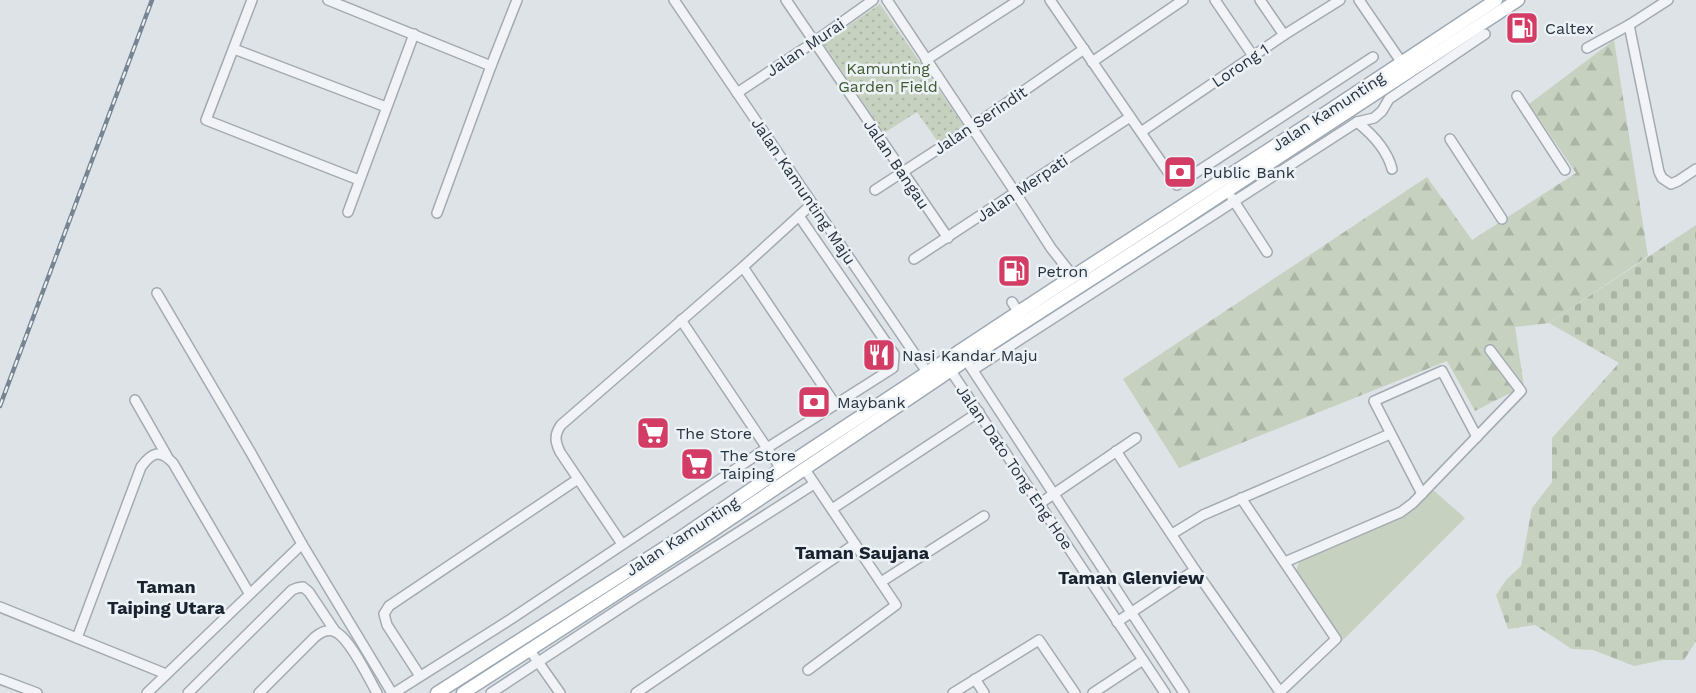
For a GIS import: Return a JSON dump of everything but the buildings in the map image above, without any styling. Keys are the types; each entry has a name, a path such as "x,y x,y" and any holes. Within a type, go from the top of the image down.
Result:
{"main road":[{"name":"Jalan Kamunting","path":"463,693 693,544 948,366 967,360 1231,196 1375,94 1518,0"},
{"name":"Jalan Kamunting","path":"967,360 1016,307 1073,276 1402,63 1491,2"},
{"name":"Jalan Kamunting","path":"437,693 687,534 781,469 931,378"}],"street":[{"path":"252,0 206,120 359,180"},
{"path":"328,0 491,66"},
{"path":"437,213 518,0"},
{"name":"Jalan Kamunting Maju","path":"674,0 931,378"},
{"name":"Jalan Bangau","path":"786,0 948,238"},
{"name":"Jalan Murai","path":"737,93 873,0"},
{"path":"886,0 1051,248 1073,276"},
{"path":"926,60 1019,0"},
{"path":"1050,0 1177,185 1373,57"},
{"path":"1092,62 1183,0"},
{"path":"1215,0 1253,56"},
{"path":"1260,0 1284,35"},
{"name":"Lorong 1","path":"1141,132 1340,0"},
{"path":"1359,0 1402,63"},
{"path":"1587,48 1668,0"},
{"path":"1629,25 1659,172 1662,178 1671,184 1696,168"},
{"path":"348,212 414,34"},
{"path":"1267,252 1231,196 1357,122 1374,118 1396,94 1485,34"},
{"path":"234,49 386,107"},
{"name":"Jalan Serindit","path":"875,190 972,127 1084,49"},
{"path":"1375,94 1386,103"},
{"path":"1517,96 1565,170"},
{"path":"1312,97 1324,114"},
{"name":"Jalan Merpati","path":"914,259 1130,117"},
{"path":"1357,122 1377,141 1392,169"},
{"path":"1450,139 1503,219"},
{"path":"1228,152 1238,170"},
{"path":"622,544 556,445 555,437 561,425 812,204"},
{"path":"157,292 302,544 393,693 510,619 892,368 894,354 799,216"},
{"path":"743,267 835,404"},
{"path":"681,320 781,469"},
{"path":"1285,562 1401,512 1422,494 1521,391 1490,350"},
{"path":"967,360 1184,693"},
{"name":"Jalan Dato Tong Eng Hoe","path":"948,366 1165,693"},
{"path":"1422,494 1374,401 1442,371 1477,436"},
{"path":"135,400 249,593"},
{"path":"832,509 979,412"},
{"path":"1172,534 1203,515 1390,434"},
{"path":"1039,504 1136,438"},
{"path":"1116,451 1279,693 1336,639 1241,498"},
{"path":"77,638 141,467 152,455 159,453 167,456"},
{"path":"804,468 896,605 808,670"},
{"path":"420,676 387,625 384,614 388,606 578,479"},
{"path":"491,693 814,484"},
{"path":"881,582 984,516"},
{"path":"147,693 302,544"},
{"path":"636,693 855,544"},
{"path":"1118,622 1196,570"},
{"path":"188,693 292,590 303,587 309,592 335,631 347,642 377,693"},
{"path":"0,607 166,674"},
{"path":"326,618 343,612"},
{"path":"258,693 319,634 335,631"},
{"path":"953,693 1039,640 1075,693"},
{"path":"529,649 560,693"},
{"path":"1093,693 1143,660"},
{"path":"0,679 37,693"},
{"path":"975,679 984,693"}],"green space":[{"name":"Kamunting Garden Field","path":"880,4 963,125 938,142 917,112 884,133 823,43"},
{"path":"1614,40 1648,256 1549,323 1515,327 1524,386 1475,411 1447,361 1179,468 1123,379 1427,177 1472,240 1576,173 1529,104"},
{"path":"1696,225 1696,641 1684,660 1663,660 1634,666 1593,650 1572,649 1535,625 1508,629 1496,595 1506,580 1521,566 1532,508 1552,482 1552,438 1619,363 1549,323"},
{"path":"1432,489 1465,518 1340,643 1295,573 1300,560 1406,514"}],"railway":[{"path":"0,406 152,0"}],"place":[{"name":"Caltex","path":"1522,28"},
{"name":"Public Bank","path":"1180,172"},
{"name":"Petron","path":"1014,271"},
{"name":"Nasi Kandar Maju","path":"879,355"},
{"name":"Maybank","path":"814,402"},
{"name":"The Store","path":"653,433"},
{"name":"The Store Taiping","path":"697,464"}],"district":[{"name":"Taman Saujana","path":"862,553"},
{"name":"Taman Glenview","path":"1131,578"},
{"name":"Taman Taiping Utara","path":"166,597"}]}
